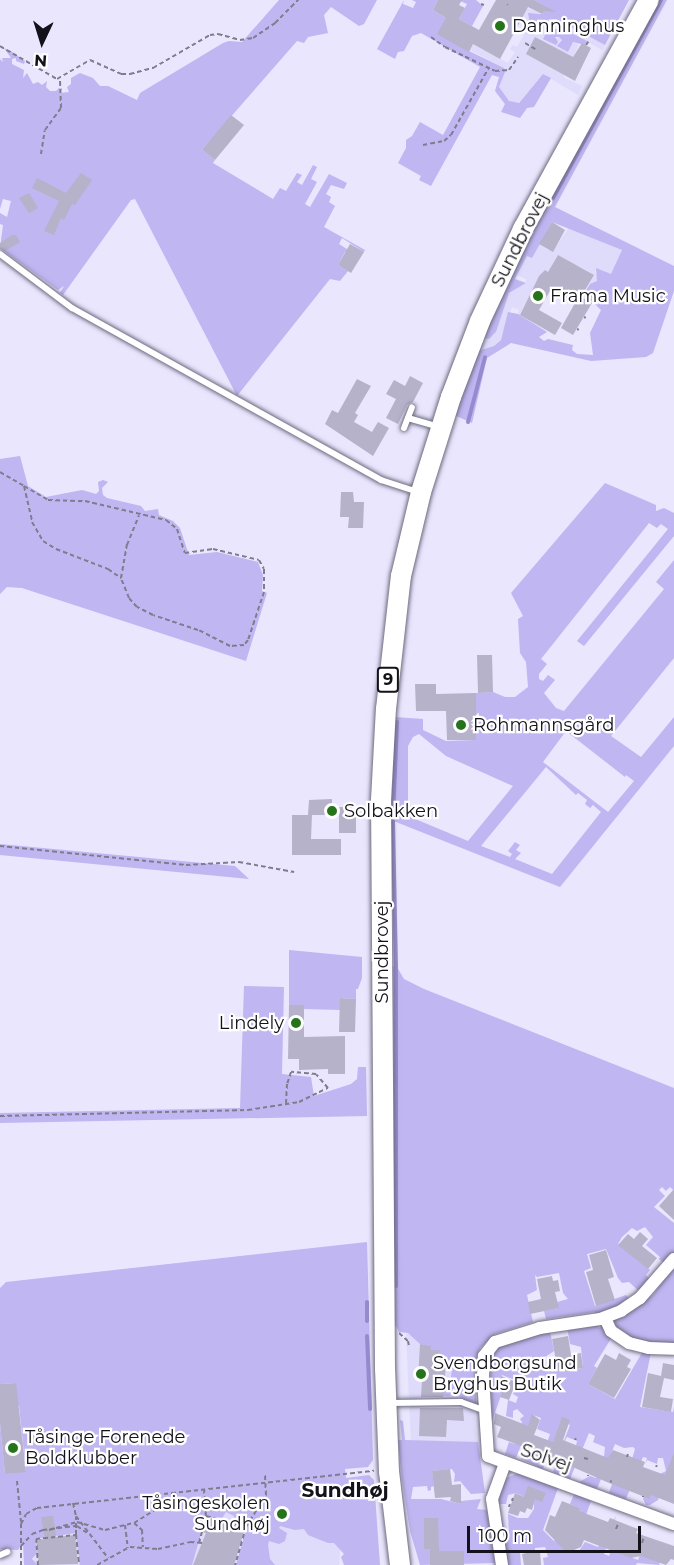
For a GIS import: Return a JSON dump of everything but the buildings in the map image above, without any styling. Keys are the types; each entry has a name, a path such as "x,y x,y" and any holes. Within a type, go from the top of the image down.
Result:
{"main road":[{"name":"Sundbrovej","path":"399,1565 389,1472 387,1408 382,761 388,679 401,576 415,491 441,428 472,340 507,261 649,0"},
{"name":"Sundbrovej","path":"387,1408 411,1565"}],"street":[{"path":"505,1464 487,1455 483,1410 484,1356 495,1342 548,1326 604,1317 627,1308 640,1298 674,1259"},
{"path":"604,1317 611,1330 625,1341 644,1347 674,1349"},
{"name":"Solvej","path":"502,1565 492,1496 505,1464 525,1468 674,1524"}],"lane":[{"path":"0,254 72,308 381,480 415,491"},
{"path":"404,428 412,407"},
{"path":"408,418 441,428"},
{"path":"387,1408 457,1402 483,1410"}],"path":[{"path":"60,79 84,61 90,60 121,74 140,73 210,34 247,40 268,29 298,0"},
{"path":"431,37 488,69 507,71 518,57"},
{"path":"525,43 535,49"},
{"path":"0,46 60,79"},
{"path":"423,145 444,141 451,135 488,69"},
{"path":"42,154 45,130 61,106 60,79"},
{"path":"0,472 48,500 86,501 169,521 180,534 185,553 213,549 259,560 264,569 264,591 248,640 241,646 234,647 198,630 137,608 125,592 121,578 127,545 139,515"},
{"path":"24,486 32,522 43,541 56,549 108,569 121,578"},
{"path":"0,846 186,865 239,862 294,872"},
{"path":"0,1116 225,1111 286,1103 304,1100 328,1088 316,1074 291,1072 286,1084 286,1103"},
{"path":"395,1330 407,1339 409,1346"},
{"path":"21,1522 26,1514 37,1508 377,1471"},
{"path":"235,1565 246,1527 266,1497 265,1474"},
{"path":"17,1481 21,1522 21,1565"},
{"path":"97,1565 128,1548 165,1549 201,1543 206,1516 204,1489"},
{"path":"21,1546 35,1533 82,1522 105,1530 134,1523 155,1510 154,1494"},
{"path":"74,1503 79,1565"},
{"path":"76,1516 108,1558"},
{"path":"206,1516 246,1527"},
{"path":"134,1523 142,1530 143,1547"},
{"path":"75,1524 89,1534"},
{"path":"616,1529 618,1524"},
{"path":"125,1525 128,1548"},
{"path":"38,1565 36,1539 76,1534"},
{"path":"642,1543 644,1537"}],"shaded area":[{"path":"279,0 377,0 364,24 359,26 331,7 324,15 328,33 308,37 304,43 297,41 202,150 215,160 213,163 273,199 280,188 286,191 297,173 302,175 297,182 302,185 313,165 317,167 311,179 317,182 305,204 310,207 329,174 347,183 344,189 331,185 326,194 331,197 329,202 335,206 324,227 365,250 364,252 342,238 339,244 350,251 345,252 338,265 348,271 340,281 330,279 237,396 135,199 131,200 63,295 60,293 64,286 58,290 0,248 3,225 0,224 0,213 7,217 11,201 3,199 0,209 0,59 3,62 2,58 11,58 4,48 11,51 25,61 24,64 16,61 16,58 12,59 12,64 24,70 23,78 27,73 33,84 38,82 42,85 47,81 46,87 50,91 56,91 59,88 62,89 60,93 69,92 67,87 71,84 71,78 80,73 93,78 100,86 108,86 137,100 140,93 223,43 242,42"},
{"path":"404,0 403,4 413,8 416,2 412,0 438,0 433,10 446,18 469,51 504,68 505,72 499,87 509,101 519,103 543,74 551,78 534,107 527,108 520,118 501,112 505,104 495,91 499,77 492,75 431,186 419,180 421,176 398,163 406,148 406,140 412,136 420,122 443,135 480,67 421,33 412,36 404,51 398,52 395,59 377,49"},
{"path":"458,0 476,0 483,6 472,26 459,19 467,4"},
{"path":"507,0 540,13 528,13 530,25 537,21 556,19 605,45 602,50 555,24 542,25 550,25 544,39 558,42 554,39 559,37 562,40 559,42 568,52 573,42 579,45 563,75 582,86 578,95 543,74 519,102 514,104 499,88 504,68 470,50 473,44 508,63 515,52 510,49 513,45 517,47 529,26 524,24 525,17 506,7"},
{"path":"534,0 629,0 605,45 556,19 537,21 530,25 528,13 542,14 546,7"},
{"path":"658,0 667,0 555,207 674,266 674,291 653,353 646,357 591,361 511,343 487,358 472,423 454,415 478,351 494,346 501,340 508,312 518,314 547,332 539,337 544,341 548,339 573,345 572,350 577,354 593,355 590,333 601,310 584,294 590,284 597,281 596,268 611,274 622,250 552,222 532,258 527,256 515,279 526,283 509,293 496,332 489,339 483,338 529,236"},
{"path":"560,27 587,41 585,45 573,42 568,52 557,46 562,40 559,37 555,37 558,42 556,45 543,39 549,28"},
{"path":"569,228 622,250 611,274 595,271 598,281 590,284 584,294 594,275 579,266 568,284 562,281 572,263 558,255 548,272 545,270 539,277 520,314 549,333 518,315 519,310 512,307 501,339 494,346 478,351 483,336 493,336 496,332 507,295 526,283 526,279 517,275 527,256 532,257 539,244 548,250 554,249"},
{"path":"20,456 28,486 46,497 82,490 96,494 99,491 98,482 103,480 108,482 102,488 103,495 107,498 141,506 145,511 158,509 159,515 173,521 180,528 189,555 217,552 258,562 263,575 262,591 267,593 246,661 22,588 7,587 0,594 0,459"},
{"path":"605,483 656,505 656,511 664,508 674,513 674,536 584,646 577,641 668,529 661,524 657,528 649,523 541,659 547,664 539,674 539,679 543,681 548,675 555,680 544,693 556,708 564,711 664,589 656,582 674,560 674,658 611,736 641,757 674,717 674,746 560,887 391,820 395,717 423,719 423,730 446,741 476,740 476,693 493,692 505,697 515,697 528,687 526,662 520,653 518,619 523,616 511,593","holes":["566,731 625,777 626,775 634,781 608,812 543,762","419,734 446,756 513,786 468,841 408,816 408,746 413,737","546,767 576,795 578,793 587,800 585,804 590,808 593,805 601,812 552,874 515,859 521,853 516,850 520,845 515,842 508,851 512,854 510,857 481,846"]},
{"path":"0,844 235,866 249,879 0,855"},
{"path":"289,950 362,957 362,978 356,989 356,999 340,998 340,1010 304,1009 304,1005 289,1005"},
{"path":"392,966 397,967 404,979 424,989 674,1088 674,1191 670,1187 666,1191 662,1187 659,1190 665,1196 654,1207 674,1223 674,1253 665,1264 659,1259 660,1257 646,1245 653,1237 645,1227 637,1231 632,1228 622,1237 618,1244 650,1270 646,1275 651,1280 641,1293 629,1282 622,1283 618,1278 606,1249 587,1254 591,1268 584,1271 595,1306 626,1295 632,1301 595,1315 594,1312 546,1319 544,1311 558,1308 557,1302 568,1299 563,1293 559,1273 537,1277 535,1275 537,1290 527,1295 533,1322 495,1334 480,1348 476,1361 476,1405 461,1399 458,1390 449,1396 443,1396 443,1381 451,1379 452,1366 438,1366 440,1350 430,1350 430,1346 420,1344 408,1333 399,1332 394,1322"},
{"path":"244,986 284,987 282,1074 311,1077 314,1096 351,1084 357,1079 358,1067 366,1067 367,1116 0,1123 0,1113 240,1108"},
{"path":"367,1242 373,1460 368,1467 345,1469 346,1478 369,1475 374,1480 380,1565 344,1565 341,1557 344,1554 334,1543 308,1535 304,1529 295,1530 280,1526 279,1528 287,1533 285,1541 279,1544 269,1541 268,1545 270,1559 275,1565 236,1565 247,1527 233,1523 234,1516 226,1512 221,1520 206,1516 192,1565 80,1565 76,1533 35,1539 37,1553 32,1559 38,1565 24,1565 23,1543 18,1550 0,1549 0,1423 5,1474 26,1471 19,1406 0,1408 16,1383 0,1384 0,1288 6,1282"},
{"path":"674,1265 674,1343 655,1342 652,1345 632,1340 613,1325 615,1318 653,1295"},
{"path":"597,1325 599,1328 603,1326 612,1337 594,1366 597,1368 588,1384 615,1399 643,1351 651,1352 640,1407 673,1412 674,1407 674,1456 658,1500 650,1505 646,1505 643,1499 644,1496 650,1498 660,1474 666,1471 663,1458 658,1458 657,1464 647,1460 645,1465 647,1458 643,1457 626,1499 609,1493 612,1484 632,1459 635,1449 633,1447 624,1448 615,1444 597,1489 579,1482 590,1476 596,1478 604,1457 605,1447 593,1442 595,1436 589,1433 570,1479 553,1472 557,1460 576,1446 577,1441 567,1437 562,1446 570,1425 561,1421 543,1469 521,1459 522,1455 541,1459 550,1434 537,1429 541,1418 533,1415 516,1458 505,1454 509,1442 515,1444 522,1422 520,1419 524,1416 517,1409 513,1411 513,1418 506,1416 508,1400 516,1403 518,1397 513,1394 518,1381 502,1375 497,1387 503,1390 492,1421 490,1358 499,1346 550,1331 554,1351 545,1357 546,1367 553,1366 559,1372 583,1368 581,1347 570,1344 567,1327"},
{"path":"406,1333 438,1345 473,1394 477,1443 411,1442"},
{"path":"400,1420 403,1421 405,1440 478,1442 485,1493 471,1494 460,1481 454,1482 455,1474 452,1469 432,1471 434,1486 431,1490 428,1491 427,1486 413,1487 411,1499 441,1499 461,1504 461,1501 481,1499 477,1509 487,1510 495,1563 420,1565 410,1531 402,1480 398,1440 402,1440"},
{"path":"518,1473 558,1488 543,1530 554,1541 580,1508 570,1504 574,1494 591,1501 573,1551 579,1551 585,1542 598,1547 616,1516 604,1554 609,1556 611,1550 638,1560 640,1555 661,1560 659,1565 637,1563 636,1565 544,1565 543,1558 548,1557 545,1547 535,1548 535,1551 520,1552 521,1565 508,1565 500,1519 502,1519 505,1535 509,1534 508,1514 518,1518 528,1518 534,1509 534,1502 516,1493 508,1495 506,1504 498,1504 497,1496 506,1478"},
{"name":"Tåsingeskolen Sundhøj","path":"339,1483 345,1495 339,1565 38,1565 33,1561 36,1553 35,1539 77,1533 112,1542"}],"waterway":[{"path":"553,198 661,0"},
{"path":"468,422 485,357"},
{"path":"396,1286 396,966 393,817 397,722"},
{"path":"367,1302 367,1321"},
{"path":"367,1336 370,1409"}],"place":[{"name":"Danninghus","path":"500,26"},
{"name":"Frama Music","path":"538,296"},
{"name":"Rohmannsgård","path":"461,725"},
{"name":"Solbakken","path":"332,811"},
{"name":"Lindely","path":"296,1023"},
{"name":"Svendborgsund Bryghus Butik","path":"421,1374"},
{"name":"Tåsinge Forenede Boldklubber","path":"13,1448"},
{"name":"Tåsingeskolen Sundhøj","path":"282,1514"}],"district":[{"name":"Sundhøj","path":"345,1490"}]}
